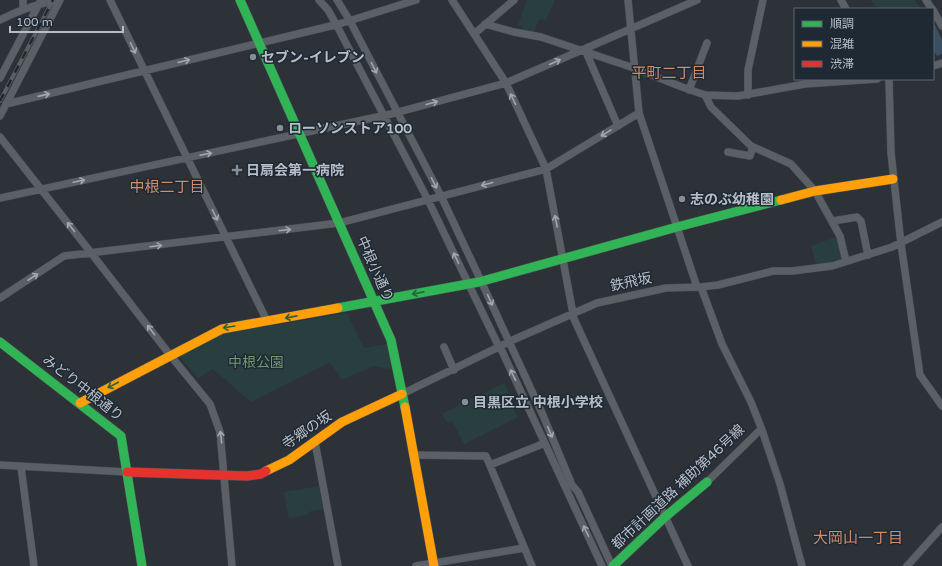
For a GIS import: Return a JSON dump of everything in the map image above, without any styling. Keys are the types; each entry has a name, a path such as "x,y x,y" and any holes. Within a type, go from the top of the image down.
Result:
{"street":[{"path":"23,0 23,9"},
{"path":"0,20 40,2 59,0"},
{"path":"0,116 59,0"},
{"path":"110,0 268,322"},
{"name":"中根小通り","path":"240,0 391,340 433,565"},
{"path":"319,0 338,24 429,199 475,282 504,344 502,351 602,566"},
{"path":"337,0 439,197 475,282 504,344 542,413 572,486 578,492 613,566"},
{"path":"6,104 260,44 349,21 416,0"},
{"path":"452,0 506,83 546,169 574,319 688,566"},
{"path":"474,34 514,0"},
{"path":"628,0 639,113 677,227 699,287 722,344 751,402 762,430 780,484 802,566"},
{"path":"0,198 396,113 506,83 584,51 697,0"},
{"path":"748,95 748,70 763,0"},
{"path":"0,78 40,2"},
{"path":"934,12 942,26"},
{"path":"485,24 541,38 584,51 705,95 738,96 805,84 863,80"},
{"path":"689,90 707,43"},
{"path":"584,51 618,126"},
{"path":"889,80 893,179 920,375 942,406"},
{"path":"705,95 711,107 753,147 791,164 815,191 840,236 846,261"},
{"path":"0,298 64,256 226,238 339,223 546,169 639,113"},
{"path":"0,137 210,404 220,432 232,566"},
{"path":"728,152 750,156 753,147"},
{"path":"80,403 222,329 268,322 475,282 815,191 893,179"},
{"path":"833,221 857,217 861,221 868,255"},
{"name":"鉄飛坂","path":"402,394 454,370 504,344 597,302 666,288 718,285 773,271 820,269 901,244 942,222"},
{"name":"みどり中根通り","path":"0,342 102,420 120,436 142,566"},
{"path":"444,347 454,370"},
{"name":"寺郷の坂","path":"224,476 261,474 289,460 342,422 369,411 402,394"},
{"name":"都市計画道路 補助第46号線","path":"613,566 666,517 707,482 758,432 762,430"},
{"path":"315,442 338,566"},
{"path":"490,466 545,443"},
{"path":"413,455 486,456 532,566"},
{"path":"0,466 224,476"},
{"path":"21,467 34,566"},
{"path":"907,566 942,527"},
{"path":"416,566 433,565 524,548"}],"green space":[{"path":"527,0 555,0 546,20 539,19 533,34 522,31 523,26 518,25"},
{"path":"871,0 915,0 920,8 876,8"},
{"path":"838,236 843,259 817,267 811,246"},
{"name":"中根公園","path":"347,313 364,348 387,344 391,369 373,366 342,380 330,362 251,402 213,369 198,378 179,356 221,334"},
{"path":"504,383 509,393 506,395 518,417 464,444 452,421 447,423 442,414"},
{"path":"319,486 323,509 308,512 308,515 289,518 284,492"}],"water":[{"path":"934,26 942,40 942,54 937,56 934,51"}],"railway":[{"path":"0,101 53,0"}],"traffic: fast":[{"path":"240,0 391,340 405,407"},
{"path":"338,308 479,282 781,200"},
{"path":"0,342 121,436 142,566"},
{"path":"613,566 665,517 707,482"}],"traffic: slow":[{"path":"781,200 815,191 893,179"},
{"path":"80,403 222,329 338,308"},
{"path":"266,471 289,460 342,422 402,394"},
{"path":"405,407 434,566"}],"traffic: jam":[{"path":"127,472 247,476 261,474 266,471"}],"place":[{"name":"セブン-イレブン","path":"253,57"},
{"name":"ローソンストア100","path":"280,128"},
{"name":"日扇会第一病院","path":"237,170"},
{"name":"志のぶ幼稚園","path":"682,199"},
{"name":"目黒区立 中根小学校","path":"465,402"}],"district":[{"name":"平町二丁目","path":"669,73"},
{"name":"中根二丁目","path":"167,187"},
{"name":"大岡山一丁目","path":"858,538"}]}
